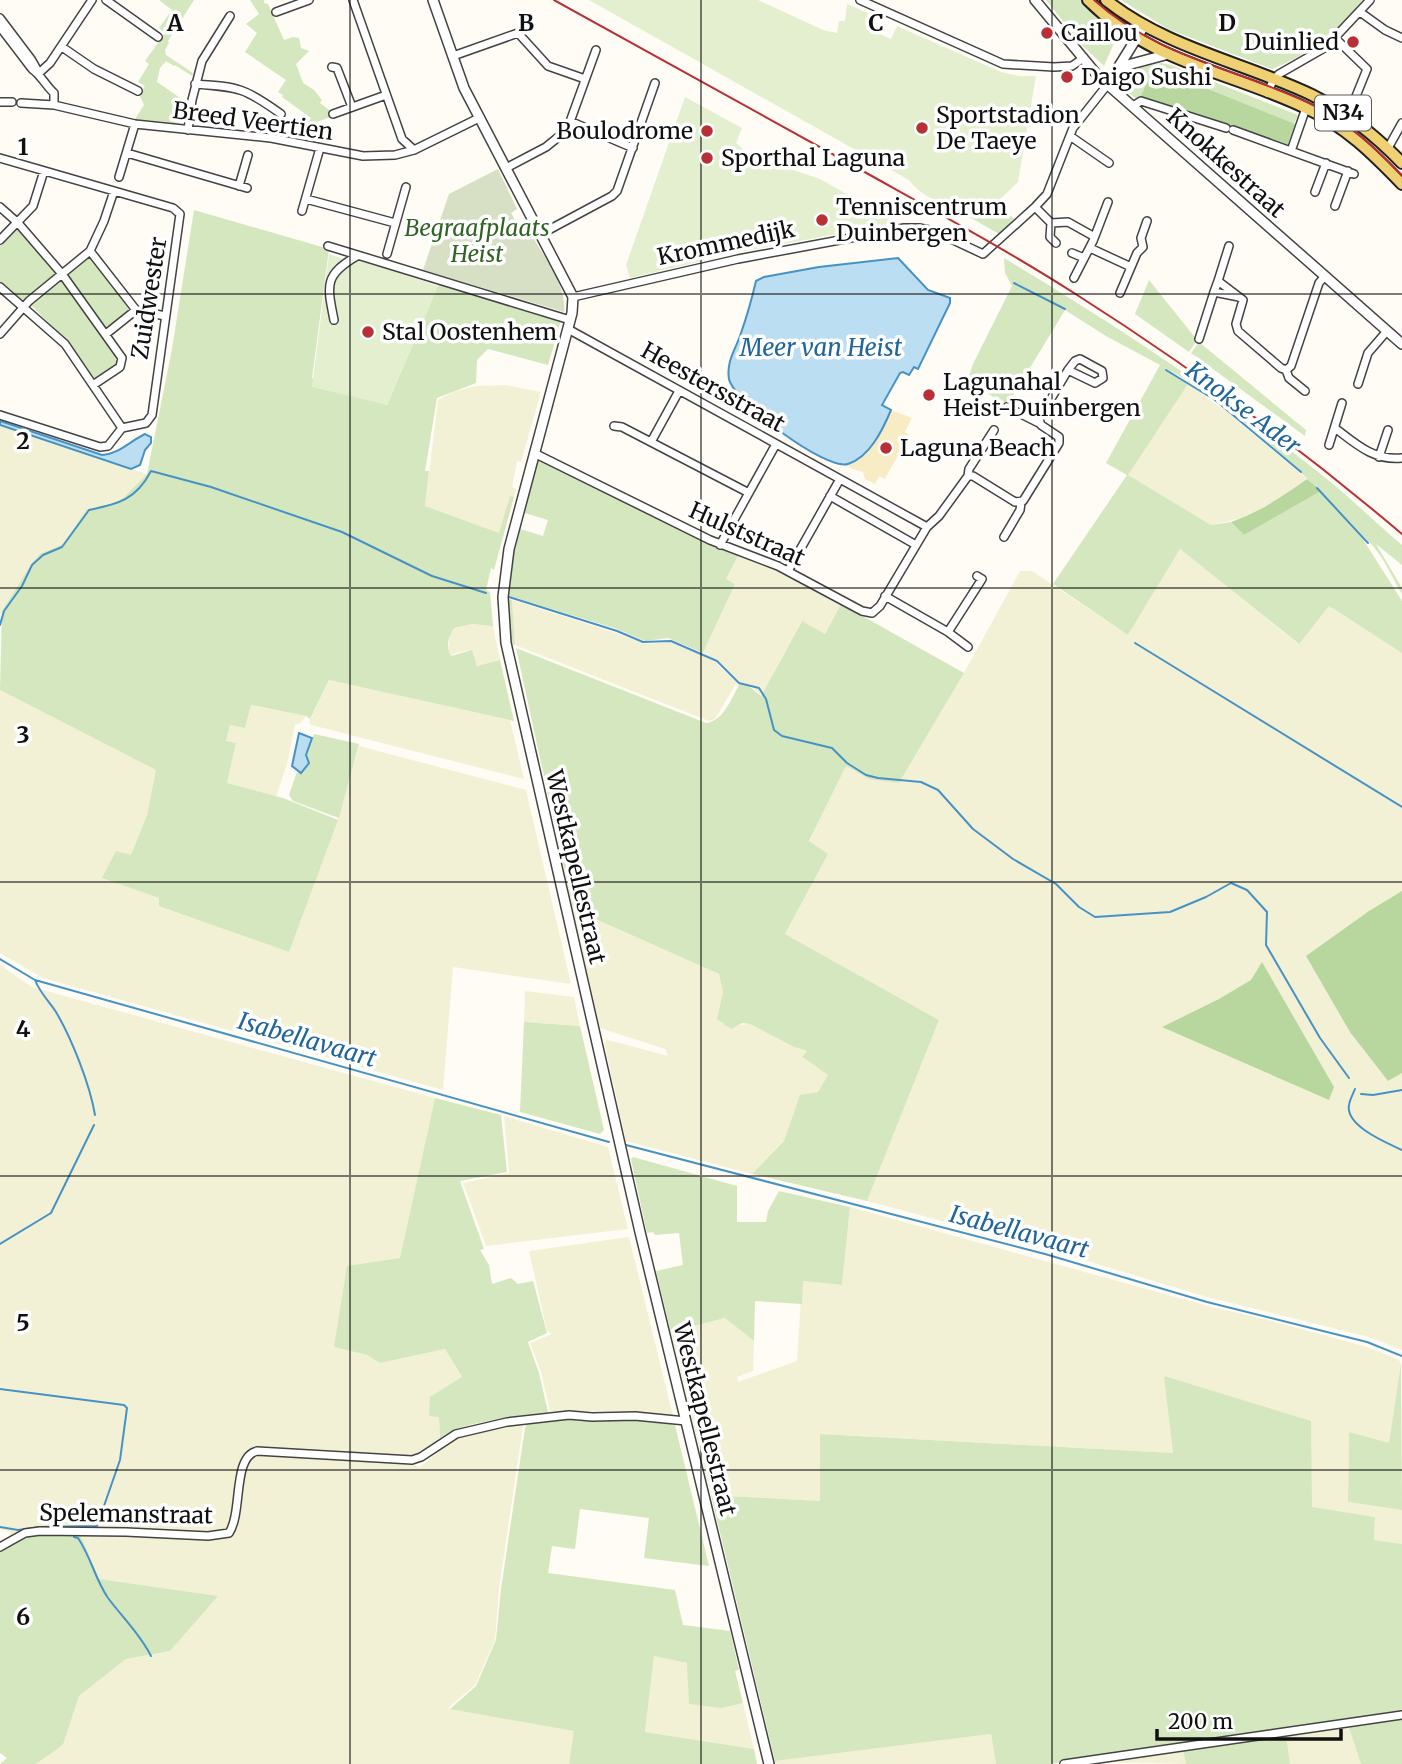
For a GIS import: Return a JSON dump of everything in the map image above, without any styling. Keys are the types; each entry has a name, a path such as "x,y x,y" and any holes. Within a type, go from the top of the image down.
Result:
{"main road":[{"name":"N34","path":"1087,0 1136,39 1165,55 1306,108 1343,129 1402,184"},
{"name":"N34","path":"1106,0 1144,26 1171,39 1311,95 1348,116 1388,148 1402,163"}],"street":[{"path":"38,73 62,47 92,0"},
{"path":"106,0 158,37"},
{"path":"276,12 309,0"},
{"path":"353,0 402,139 414,150"},
{"path":"433,0 464,88 573,297"},
{"path":"860,0 1003,64 1054,68 1072,66 1082,59"},
{"name":"Knokkestraat","path":"1035,0 1082,59 1108,84 1402,344"},
{"path":"1268,93 1274,79 1316,54 1335,38 1370,0"},
{"path":"1360,12 1385,30 1402,38"},
{"path":"188,130 195,84 206,53 230,16"},
{"path":"0,19 31,59 42,81 55,95 54,105"},
{"name":"Krommedijk","path":"573,297 738,259 904,228 934,231 983,254 1035,207 1054,181 1078,121 1108,84 1144,26"},
{"path":"2,33 38,73"},
{"path":"453,56 518,33 548,66 586,79"},
{"path":"1335,38 1367,69 1348,116"},
{"path":"62,47 94,69 138,90"},
{"path":"506,168 553,143 568,130 596,50"},
{"path":"1119,67 1165,55"},
{"path":"332,66 337,68 352,107"},
{"path":"541,234 611,197 620,184 655,83"},
{"path":"195,84 241,89 281,114"},
{"path":"333,114 386,95"},
{"path":"1133,106 1141,101 1230,129 1351,173 1335,206"},
{"name":"Breed Veertien","path":"0,102 54,105 135,124 271,138 363,156 395,155 414,150 479,118"},
{"path":"1291,151 1306,108"},
{"path":"572,122 633,148"},
{"path":"1388,148 1402,123"},
{"path":"119,177 135,124"},
{"path":"1070,136 1109,163"},
{"path":"395,155 402,139"},
{"path":"302,211 320,148"},
{"path":"127,153 243,187 248,155"},
{"name":"Zuidwester","path":"0,158 173,208 180,214 151,418 146,423 122,428"},
{"path":"1315,192 1326,163"},
{"path":"0,240 36,201 44,171"},
{"path":"387,254 406,187"},
{"path":"0,334 23,307 90,251 114,191"},
{"path":"306,199 395,223"},
{"path":"1074,278 1090,248 1108,202"},
{"path":"0,207 18,223 79,295 82,304 122,358 120,367 93,385"},
{"path":"1035,207 1051,223 1068,222 1093,236"},
{"path":"1120,293 1131,267 1146,248 1141,238 1147,221"},
{"path":"1051,223 1050,237 1056,243"},
{"name":"Heestersstraat","path":"328,246 569,325 679,391 927,527"},
{"path":"1199,339 1229,246"},
{"path":"1090,248 1131,267"},
{"path":"90,251 136,310 165,316"},
{"path":"1072,253 1084,258"},
{"path":"334,320 328,293 331,277 343,264 357,256"},
{"path":"1286,370 1291,366 1319,283 1325,276"},
{"path":"1218,281 1240,297 1243,304 1236,324 1238,331 1286,370 1289,378 1305,391"},
{"path":"0,287 65,344 122,428 108,446 100,447 0,415"},
{"path":"1214,292 1240,297"},
{"name":"Westkapellestraat","path":"573,297 569,325 514,527 506,568 503,604 506,643 624,1166 769,1764"},
{"path":"106,334 136,310"},
{"path":"1358,384 1368,354 1387,331"},
{"path":"1039,423 1040,416 1074,360 1080,359 1100,370 1103,378 1096,383 1068,370"},
{"path":"652,442 679,391"},
{"path":"1329,445 1342,404"},
{"path":"1004,537 1020,510 1021,503 1059,443 1057,435 1007,407"},
{"path":"614,426 622,427 749,493"},
{"path":"1335,428 1379,457 1387,460 1402,458"},
{"path":"968,647 948,632 885,596 927,527 939,516 968,476 969,469 994,430"},
{"path":"1379,457 1388,430"},
{"path":"720,545 776,444"},
{"name":"Hulststraat","path":"534,453 720,545 788,571 867,613 876,611 885,596"},
{"path":"968,476 973,476 1014,502 1021,503"},
{"path":"788,571 840,479"},
{"path":"830,496 916,545"},
{"path":"948,632 982,579 977,576"},
{"name":"Spelemanstraat","path":"0,1547 25,1533 40,1531 208,1536 229,1533 235,1521 243,1464 250,1453 257,1451 412,1460 430,1452 456,1434 506,1422 569,1415 686,1420"},
{"path":"1064,1764 1402,1716"}],"shaded area":[{"path":"1188,384 1227,412 1307,479 1283,497 1243,518 1211,525 1127,475"},
{"path":"505,385 541,392 521,462 517,461 512,487 516,489 514,497 510,496 500,534 425,506 438,400 453,392 476,386"},
{"path":"0,425 147,474 123,498 114,503 87,509 63,544 49,550 32,563 0,616"},
{"path":"1180,549 1298,644 1329,606 1402,653 1402,1350 1369,1337 1207,1297 1047,1249 867,1201 939,1020 785,934 828,854 809,842 846,765 854,771 899,783 1020,571 1032,571 1128,635"},
{"path":"739,554 777,569 841,604 825,634 801,622 761,696 752,686 740,682 720,662 703,653 735,584 726,579"},
{"path":"512,600 645,644 670,642 711,659 737,682 715,719 709,721 515,645"},
{"path":"472,624 493,626 500,660 477,666 471,650 451,656 448,651 450,635 454,628"},
{"path":"329,680 510,720 524,779 311,725 309,722"},
{"path":"0,690 156,770 147,815 131,855 103,878 159,898 338,820 359,746 526,790 571,984 453,967 443,1090 43,978 0,953"},
{"path":"250,705 306,716 295,725 287,764 276,797 227,783 236,743 226,742 230,725"},
{"path":"573,909 719,974 723,991 722,1006 736,1025 750,1024 807,1051 803,1058 828,1075 818,1092 800,1096 784,1141 752,1174 626,1141 604,1042 607,1040 668,1056 665,1049 600,1028"},
{"path":"0,965 32,987 435,1098 400,1259 334,1347 367,1355 380,1363 445,1349 462,1378 430,1416 439,1416 440,1438 429,1448 413,1456 396,1459 251,1450 241,1463 235,1519 227,1531 218,1534 126,1530 11,1537 9,1532 0,1529"},
{"path":"525,991 574,997 580,1026 524,1022"},
{"path":"504,1116 608,1147 628,1229 486,1246 463,1183 509,1173"},
{"path":"850,1207 1367,1347 1398,1359 1401,1363 1389,1444 1349,1432 1348,1502 1402,1510 1402,1544 1374,1540 1375,1517 1312,1508 1165,1376 1173,1453 821,1434 821,1501 711,1495 671,1332 725,1318 754,1341 753,1371 737,1377 738,1382 797,1361 802,1281 842,1285"},
{"path":"629,1237 673,1416 628,1411 550,1411 541,1372 530,1343 552,1334 547,1331 529,1251"},
{"path":"513,1425 523,1426 499,1589 495,1640 475,1685 448,1708 575,1731 569,1764 36,1764 63,1745 79,1696 126,1659 170,1651 217,1596 98,1579 80,1534 233,1533 245,1464 257,1454 400,1462 420,1467 454,1439"},
{"path":"654,1656 687,1663 722,1708 743,1703 754,1749 645,1732"},
{"path":"1348,1725 1361,1764 1290,1764 1286,1734"},
{"path":"991,1734 996,1764 775,1764 775,1761"},
{"path":"1183,1749 1186,1764 1088,1762"}],"green space":[{"path":"159,0 194,0 165,50 166,55 193,73 192,76 166,61 160,68 157,82 186,102 183,121 177,123 135,119 144,105 139,94 145,86 138,82 149,64 145,61 165,33 159,28 172,10"},
{"path":"250,0 264,0 284,40 299,38 301,48 309,51 296,64 303,83 314,90 322,100 320,103 332,112 333,116 317,122 320,141 298,137 311,118 278,92 286,80 245,52 257,33 246,24 259,14"},
{"name":"Sportstadion De Taeye","path":"589,0 758,0 823,30 837,33 839,21 845,21 847,4 877,17 871,30 891,39 897,26 1001,72 1036,76 1018,182 997,202 995,200 960,205 937,201 926,196 909,180"},
{"path":"1046,0 1083,0 1118,34 1104,66 1083,46"},
{"path":"1121,0 1362,0 1322,41 1272,69 1168,29"},
{"path":"1161,63 1298,115 1294,124 1155,67 1140,98 1135,98 1120,85 1122,79 1131,72"},
{"path":"1154,67 1295,124 1287,146 1140,98"},
{"name":"Tenniscentrum Duinbergen","path":"685,97 742,128 736,143 743,149 741,153 767,167 769,163 775,164 820,179 889,218 886,225 729,254 728,252 630,278 626,265"},
{"name":"Begraafplaats Heist","path":"498,169 517,209 511,213 522,232 528,229 558,280 564,312 423,270 449,194"},
{"path":"995,200 1014,219 999,234 952,207 985,204"},
{"path":"194,210 329,249 312,378 387,405 439,283 561,320 548,365 488,349 477,360 476,383 437,398 425,471 429,471 425,506 499,533 510,496 514,497 486,590 490,592 493,626 472,624 454,628 448,645 451,656 472,650 477,666 500,660 514,721 329,680 310,719 251,705 245,728 230,725 226,741 236,743 227,783 283,798 338,820 289,952 159,906 159,898 102,878 116,851 131,855 147,815 156,770 0,690 2,611 32,563 40,554 63,544 87,509 114,503 123,498 147,474 172,349"},
{"path":"19,227 57,274 22,301 0,283 0,244"},
{"name":"Stal Oostenhem","path":"329,254 346,260 352,257 438,286 387,405 312,387"},
{"path":"91,258 132,310 102,334 118,359 117,364 95,379 72,347 31,305 86,259"},
{"path":"1004,258 1129,336 1249,419 1327,479 1402,545 1402,565 1376,544 1402,588 1402,594 1376,549 1334,506 1359,533 1402,601 1402,653 1329,606 1299,644 1180,549 1128,635 1053,584 1127,475 1106,463 1160,365 1065,310 1007,406 972,383 969,376 973,364 1012,286 1005,273","holes":["1168,369 1197,387 1251,428 1320,491 1244,535 1231,522 1211,525 1128,475 1188,384"]},
{"path":"1149,280 1197,340 1189,352 1135,314"},
{"path":"1199,342 1306,430 1305,436 1191,353"},
{"path":"538,457 720,548 739,554 726,579 735,584 703,653 668,638 645,641 614,628 509,596 512,600 515,645 510,644 507,589 517,528 543,536 548,520 521,512 535,459"},
{"path":"1307,479 1321,491 1244,535 1231,522 1261,509"},
{"path":"841,604 964,673 899,783 869,779 846,766 809,841 828,854 785,934 939,1020 867,1201 752,1174 784,1141 800,1095 818,1092 828,1075 802,1057 807,1051 750,1024 742,1023 731,1029 717,1019 723,992 719,974 573,909 516,648 706,723 723,713 740,683 761,696 802,621 825,634"},
{"path":"314,734 359,744 339,818 293,801 289,795 297,772 301,773"},
{"path":"1402,891 1402,1073 1388,1081 1350,1032 1306,956"},
{"path":"1262,962 1334,1087 1329,1100 1162,1027 1251,980"},
{"path":"524,1022 580,1026 604,1130 600,1134 520,1112"},
{"path":"435,1098 501,1115 507,1172 460,1181 484,1249 480,1250 489,1265 492,1284 511,1278 518,1284 533,1281 547,1333 528,1342 548,1412 476,1423 440,1438 439,1417 429,1416 430,1397 462,1377 445,1349 380,1363 367,1355 334,1347 347,1266 400,1258"},
{"path":"633,1157 737,1186 737,1222 766,1222 768,1211 779,1191 850,1207 842,1285 803,1281 802,1304 755,1301 754,1341 725,1318 671,1332 656,1271 683,1265 679,1233 647,1233 631,1159"},
{"path":"1401,1363 1402,1510 1348,1502 1349,1432 1389,1443"},
{"path":"1164,1376 1311,1421 1312,1507 1375,1517 1374,1540 1402,1544 1402,1714 1049,1764 996,1764 991,1734 775,1761 711,1495 820,1501 820,1434 1173,1453"},
{"path":"561,1419 635,1419 675,1425 709,1566 644,1558 649,1518 580,1509 575,1549 552,1546 548,1573 675,1590 683,1625 730,1631 739,1670 735,1671 743,1703 722,1708 689,1704 687,1663 654,1656 645,1732 754,1749 757,1764 569,1764 574,1731 450,1709 476,1686 496,1640 525,1428 527,1424"},
{"path":"27,1534 80,1534 99,1579 218,1596 170,1651 126,1659 79,1696 63,1745 36,1764 0,1764 7,1758 0,1753 0,1549"},
{"path":"1402,1717 1402,1764 1361,1764 1348,1725"},
{"path":"1286,1734 1290,1764 1186,1764 1183,1749"}],"sand":[{"name":"Laguna Beach","path":"891,410 912,418 905,432 909,435 885,479 879,476 875,484 865,479 863,472 850,468 849,464 863,454 874,441"}],"water":[{"name":"Meer van Heist","path":"898,258 928,290 950,298 950,303 918,369 914,367 909,375 900,373 882,405 891,410 875,442 856,460 848,464 837,463 821,457 782,433 747,403 729,379 730,361 756,281 764,277 819,267"},
{"path":"0,421 102,455 119,450 145,434 151,437 151,443 145,450 140,465 131,469 0,425"},
{"path":"299,733 312,738 306,755 309,763 301,773 292,766"}],"waterway":[{"name":"Knokse Ader","path":"1014,283 1065,309"},
{"name":"Knokse Ader","path":"1166,370 1215,400 1301,472"},
{"path":"0,625 4,611 22,586 32,565 43,555 62,547 89,510 132,495 151,471 211,487 342,532 432,576 486,593"},
{"name":"Knokse Ader","path":"1317,488 1368,543"},
{"path":"509,597 617,631 643,642 671,641 717,661 739,683 759,688 766,699 774,730 782,736 832,748 847,763 866,775 921,782 938,790 973,829 1013,859 1056,884 1079,907 1095,917 1170,912 1231,883 1247,890 1267,912 1266,945 1320,1038 1349,1078"},
{"path":"1135,643 1402,807"},
{"name":"Isabellavaart","path":"0,959 35,980 609,1142"},
{"path":"35,980 56,1012 74,1049 85,1076 95,1115"},
{"name":"Knokse Ader","path":"1355,1089 1349,1105 1353,1120 1368,1133 1402,1150"},
{"name":"Knokse Ader","path":"1361,1094 1373,1095 1402,1090"},
{"path":"0,1244 51,1213 94,1125"},
{"name":"Isabellavaart","path":"626,1145 1045,1254 1207,1302 1367,1342 1402,1356"},
{"path":"0,1389 124,1405 127,1408 120,1460 97,1526 18,1530 0,1527"},
{"path":"74,1537 78,1538 82,1545 108,1598 137,1633 151,1656"}],"tram line":[{"path":"1094,0 1119,20 1172,49 1315,106 1362,137 1402,176"}],"railway":[{"path":"554,0 956,223 1074,293 1242,408 1323,469 1402,534"}],"place":[{"name":"Caillou","path":"1047,33"},
{"name":"Duinlied","path":"1353,42"},
{"name":"Daigo Sushi","path":"1067,77"},
{"name":"Sportstadion De Taeye","path":"922,128"},
{"name":"Boulodrome","path":"707,131"},
{"name":"Sporthal Laguna","path":"707,158"},
{"name":"Tenniscentrum Duinbergen","path":"822,220"},
{"name":"Stal Oostenhem","path":"368,332"},
{"name":"Lagunahal Heist-Duinbergen","path":"929,395"},
{"name":"Laguna Beach","path":"886,448"}]}
